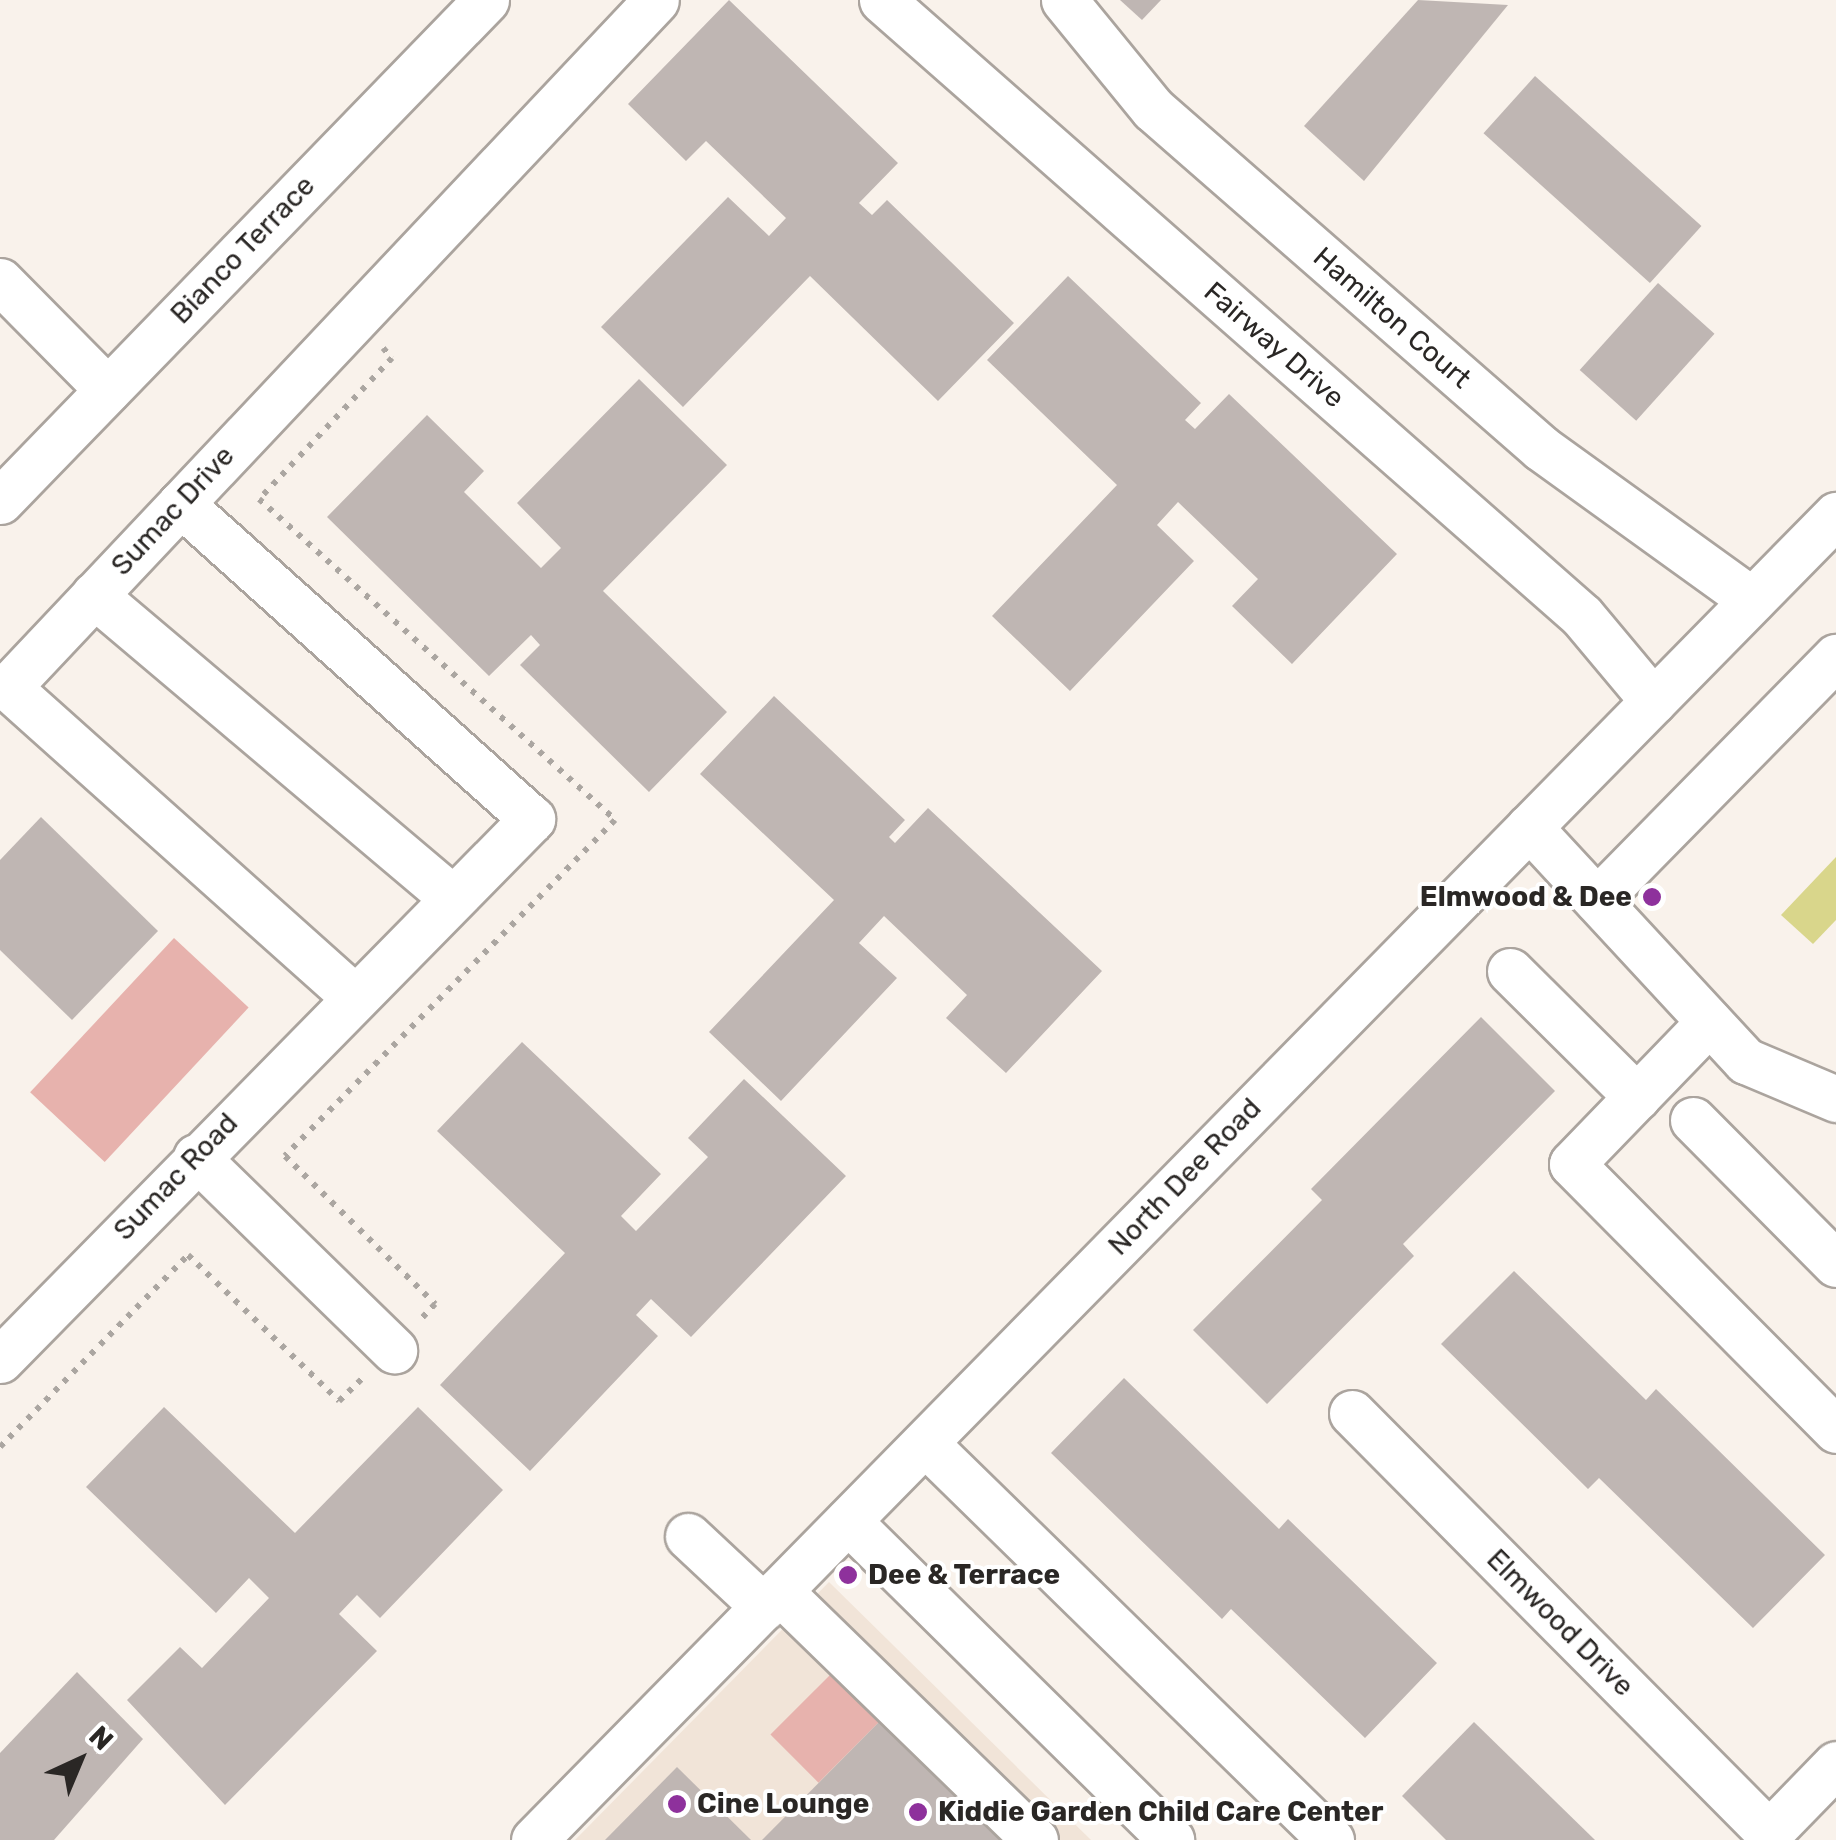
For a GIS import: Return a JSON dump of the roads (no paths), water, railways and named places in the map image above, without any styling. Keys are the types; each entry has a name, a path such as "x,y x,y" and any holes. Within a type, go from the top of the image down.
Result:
{"street":[{"name":"Bianco Terrace","path":"0,501 486,0"},
{"name":"Sumac Drive","path":"352,995 8,687 656,0"},
{"name":"Fairway Drive","path":"882,0 1582,616 1653,701"},
{"name":"Hamilton Court","path":"1064,0 1154,109 1496,410 1752,600"},
{"path":"0,281 108,390"},
{"name":"Sumac Road","path":"0,1360 352,995 532,818 181,504"},
{"name":"North Dee Road","path":"534,1840 1836,514"},
{"path":"94,595 452,897"},
{"path":"1597,900 1836,657"},
{"path":"1529,827 1746,1061 1836,1099"},
{"path":"1510,971 1637,1097"},
{"path":"1709,1022 1572,1164 1832,1420"},
{"path":"1692,1120 1836,1264"},
{"path":"196,1157 394,1350"},
{"name":"Elmwood Drive","path":"1352,1413 1769,1833 1836,1764"},
{"path":"925,1443 1325,1838"},
{"path":"848,1521 1171,1840"},
{"path":"688,1536 771,1599 1035,1840"}],"place":[{"name":"Elmwood & Dee","path":"1652,897"},
{"name":"Dee & Terrace","path":"848,1575"},
{"name":"Cine Lounge","path":"677,1804"},
{"name":"Kiddie Garden Child Care Center","path":"918,1812"}]}
